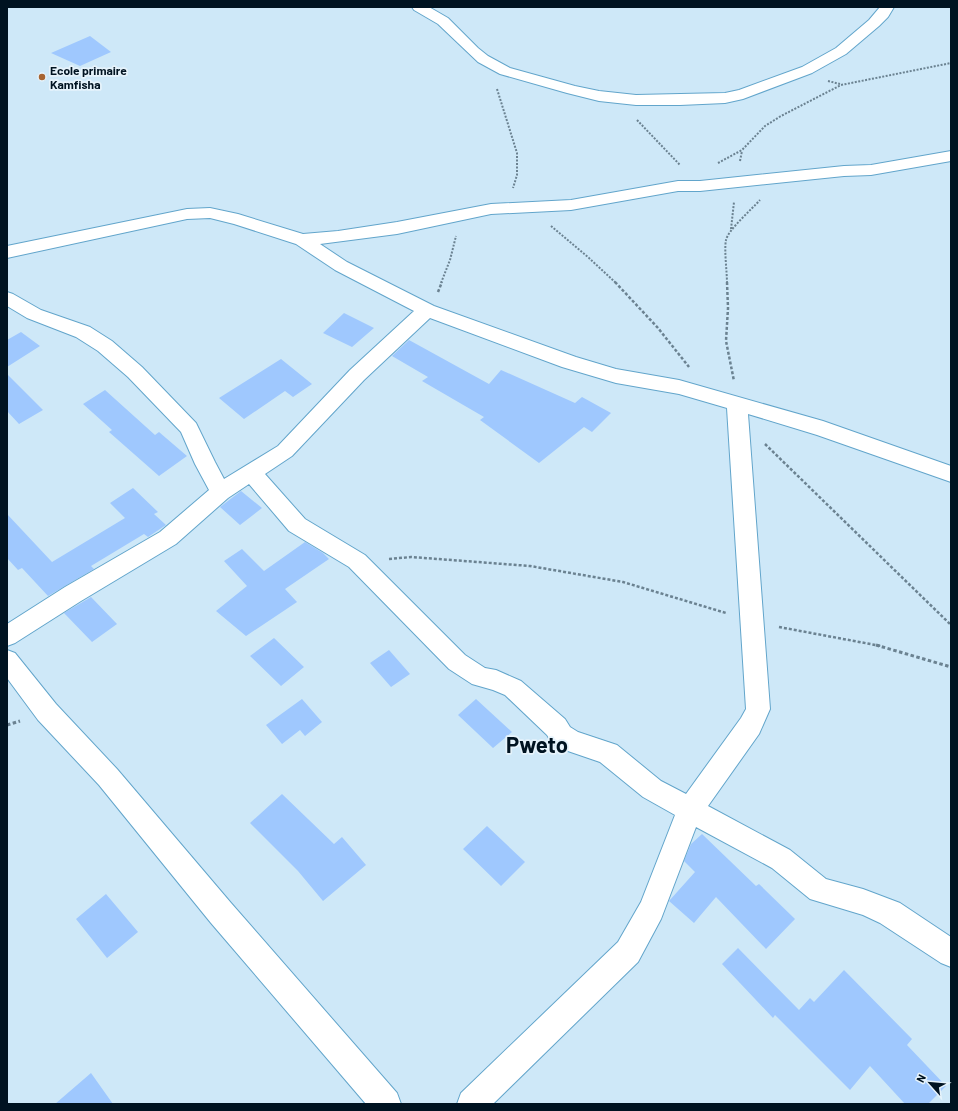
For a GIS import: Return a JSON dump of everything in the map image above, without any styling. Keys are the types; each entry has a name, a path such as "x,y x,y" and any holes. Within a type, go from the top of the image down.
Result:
{"street":[{"path":"418,7 443,22 473,51 490,63 519,76 599,96 636,100 697,100 725,98 743,94 807,70 841,51 874,23 883,14 887,7"},
{"path":"302,240 338,237 397,228 491,209 525,206 571,205 678,186 700,186 837,172 860,172 915,161 951,156"},
{"path":"7,252 187,214 210,213 238,219 302,240 341,266 427,310 569,362 616,376 679,387 713,397 737,415 823,429 951,474"},
{"path":"7,298 34,314 83,332 105,346 135,372 189,428 205,464 221,492"},
{"path":"7,636 73,594 168,538 221,492 285,451 357,375 427,310"},
{"path":"472,1104 628,952 651,910 690,810 750,726 758,709 737,415"},
{"path":"252,473 297,525 357,561 457,662 470,672 480,677 505,683 513,688 556,727 561,735 570,741 608,753 652,789 781,859 819,890 863,902 890,913 951,953"},
{"path":"7,660 47,712 108,777 221,913 386,1104"}],"path":[{"path":"490,63 501,105 517,153 517,175 512,193 525,206 575,245 618,285 656,325 713,397"},
{"path":"716,164 742,150 765,126 781,116 841,85 951,63"},
{"path":"637,120 681,166 691,179 678,186"},
{"path":"778,179 742,220 731,229 726,240 728,308 726,341 732,368 737,415 951,624"},
{"path":"427,310 438,292 450,260 456,235 458,215"},
{"path":"357,561 411,557 530,566 623,582 751,621 881,646 951,667"}],"building":[{"path":"90,36 111,52 80,66 51,53"},
{"path":"344,313 374,328 352,347 323,333"},
{"path":"21,332 40,346 7,367 7,340"},
{"path":"409,340 489,384 501,370 575,403 582,397 611,413 592,432 584,427 539,463 480,420 484,417 422,381 428,377 392,356"},
{"path":"281,359 312,384 293,397 285,391 244,419 219,398"},
{"path":"7,374 43,410 19,424 7,411"},
{"path":"105,390 155,435 159,432 187,456 159,476 109,432 112,430 83,404"},
{"path":"133,488 158,512 154,514 166,525 148,537 144,534 91,566 94,569 48,596 22,568 18,570 7,558 7,514 52,562 125,518 110,503"},
{"path":"241,491 262,508 240,525 220,507"},
{"path":"305,542 323,553 329,559 285,589 297,602 246,636 216,611 247,586 224,561 242,549 264,571"},
{"path":"91,597 117,624 92,642 64,613"},
{"path":"274,638 304,667 281,686 250,656"},
{"path":"389,650 410,674 391,687 370,663"},
{"path":"302,699 322,722 305,736 300,730 282,744 266,725"},
{"path":"476,699 512,732 493,748 458,715"},
{"path":"282,794 334,844 342,837 366,865 323,901 298,871 250,823"},
{"path":"487,826 525,862 501,886 463,849"},
{"path":"702,834 756,886 759,884 795,919 766,949 716,897 694,923 669,901 695,872 684,861 691,844"},
{"path":"106,894 138,932 107,958 76,919"},
{"path":"738,948 799,1010 810,998 814,1002 844,970 912,1039 907,1045 946,1086 928,1104 905,1104 870,1066 850,1090 775,1015 773,1018 722,964"},
{"path":"91,1073 113,1104 55,1104"}],"place":[{"name":"Ecole primaire Kamfisha","path":"42,77"}],"district":[{"name":"Pweto","path":"537,744"}]}
